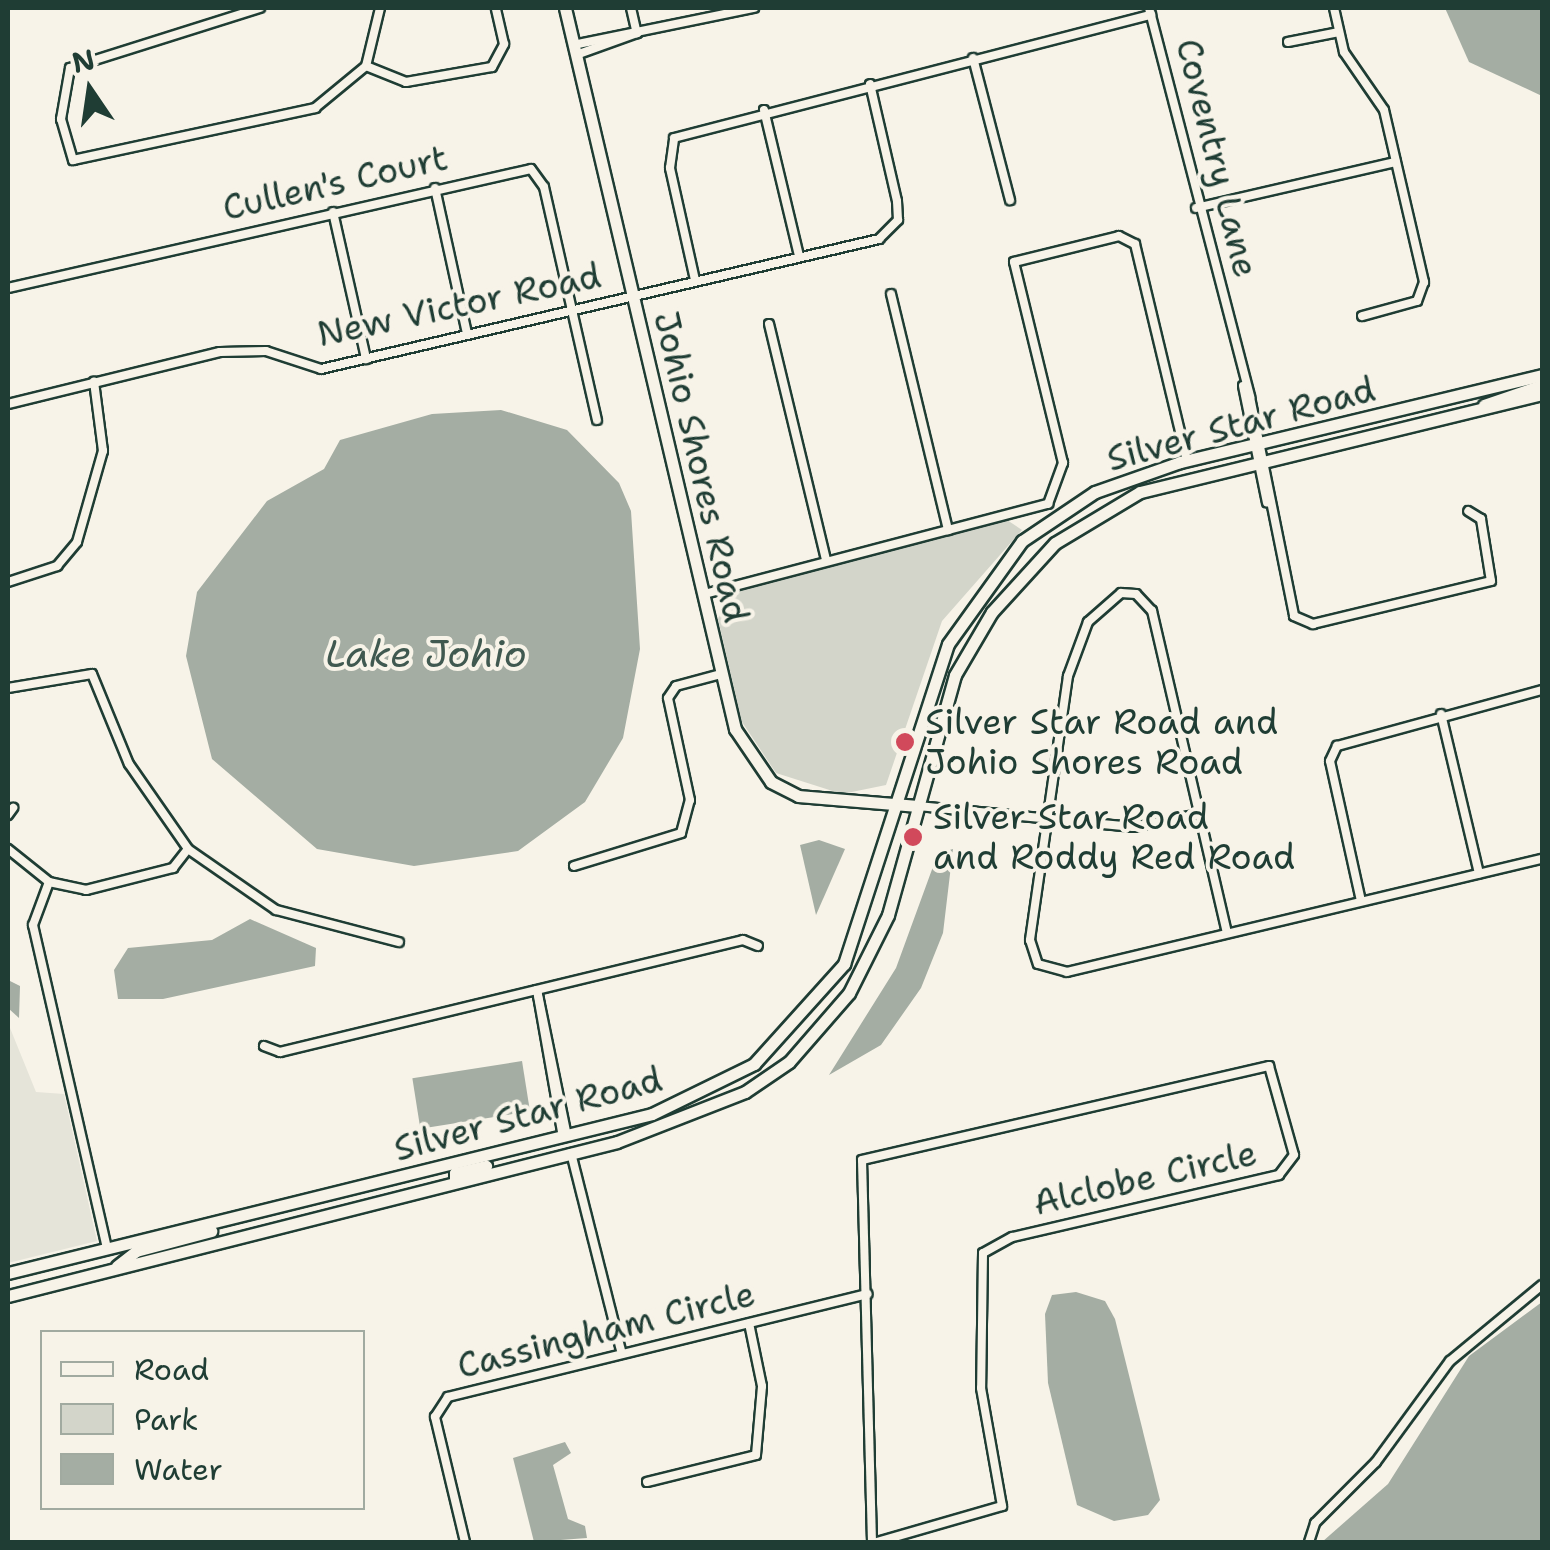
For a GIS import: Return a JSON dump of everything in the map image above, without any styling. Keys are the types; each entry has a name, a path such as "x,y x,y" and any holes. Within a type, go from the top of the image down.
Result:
{"main road":[{"name":"Johio Shores Road","path":"565,8 735,729 771,782 828,802 918,806"},
{"name":"Silver Star Road","path":"8,1274 565,1137 697,1096 754,1064 821,999 864,920 948,644 1004,564 1095,492 1187,460 1542,375"},
{"path":"1476,410 1542,384"},
{"name":"Silver Star Road","path":"8,1296 685,1121 789,1062 871,954 955,675 1025,573 1055,544 1140,492 1542,394"},
{"path":"571,1152 588,1137 683,1109 697,1096"},
{"path":"454,1182 454,1173 540,1153 565,1137"},
{"path":"116,1267 136,1252 264,1211"}],"street":[{"path":"260,8 70,68 61,119 73,160 284,120 342,92 366,66 380,8"},
{"path":"366,66 406,82 492,68 504,44 496,8"},
{"path":"631,8 637,33"},
{"path":"575,50 754,8"},
{"path":"1334,8 1339,32 1384,110 1423,291 1417,301 1362,316"},
{"path":"695,280 670,168 674,138 764,110 1150,11"},
{"name":"Coventry Lane","path":"1150,11 1170,62 1196,208 1244,382 1268,506 1301,624 1491,581 1482,518 1468,511"},
{"path":"1288,42 1339,32"},
{"path":"973,58 1010,200"},
{"name":"New Victor Road","path":"8,404 231,350 266,350 321,369 879,239 898,220 870,84"},
{"path":"764,110 799,256"},
{"path":"1196,208 1396,162"},
{"name":"Cullen's Court","path":"8,288 517,169 540,176 570,309"},
{"path":"435,188 467,333"},
{"path":"332,212 366,359"},
{"path":"704,594 826,558 1048,504 1062,463 1014,262 1131,240 1187,460"},
{"path":"891,294 948,530"},
{"path":"570,309 597,420"},
{"path":"769,324 826,558"},
{"path":"8,582 57,566 78,542 103,451 94,382"},
{"path":"1227,933 1152,611 1136,594 1120,593 1076,645 1030,940 1038,964 1066,972 1542,860"},
{"path":"8,688 92,674 129,764 188,848 276,910 399,942"},
{"path":"574,866 681,833 690,800 668,698 690,680 721,674"},
{"path":"1361,901 1330,761 1348,737 1542,690"},
{"path":"1441,714 1479,874"},
{"path":"918,806 1133,828 1200,814"},
{"path":"8,849 49,882 86,890 173,868 188,848"},
{"path":"49,882 31,913 107,1249"},
{"path":"264,1046 280,1052 742,940 758,946"},
{"path":"537,990 565,1137"},
{"name":"Alclobe Circle","path":"868,1294 860,1173 873,1151 1256,1064 1277,1077 1294,1154 1279,1175 1012,1237 983,1253 981,1388 1002,1506 874,1542"},
{"path":"571,1152 622,1354"},
{"path":"1310,1542 1315,1523 1376,1462 1450,1362 1542,1285"},
{"path":"868,1294 874,1542"},
{"name":"Cassingham Circle","path":"465,1542 439,1404 868,1294"},
{"path":"647,1482 756,1455 762,1386 750,1323"}],"shaded area":[{"path":"8,1023 36,1092 64,1094 97,1241 8,1263"}],"green space":[{"path":"1007,520 1022,530 942,621 886,785 842,794 776,773 742,722 718,619 728,591"}],"water":[{"path":"1445,8 1542,8 1542,96 1469,62"},
{"name":"Lake Johio","path":"501,410 567,430 619,483 631,511 640,649 623,738 585,802 518,851 414,866 317,849 212,759 186,656 197,592 267,501 324,469 340,440 432,414"},
{"path":"819,840 845,849 816,915 800,845"},
{"path":"953,849 943,933 921,988 881,1045 829,1075 896,968 938,853"},
{"path":"250,919 316,948 315,966 163,999 118,999 114,970 128,948 212,940"},
{"path":"8,980 20,986 19,1018 8,1008"},
{"path":"522,1061 530,1111 420,1129 412,1078"},
{"path":"1076,1292 1105,1301 1115,1319 1160,1500 1148,1515 1114,1521 1077,1505 1048,1383 1045,1314 1052,1295"},
{"path":"1542,1302 1542,1542 1322,1542 1388,1484 1469,1356"},
{"path":"565,1442 571,1453 553,1465 568,1519 585,1526 587,1538 534,1542 513,1458"}],"place":[{"name":"Silver Star Road and Johio Shores Road","path":"905,742"},
{"name":"Silver Star Road and Roddy Red Road","path":"913,837"}]}
